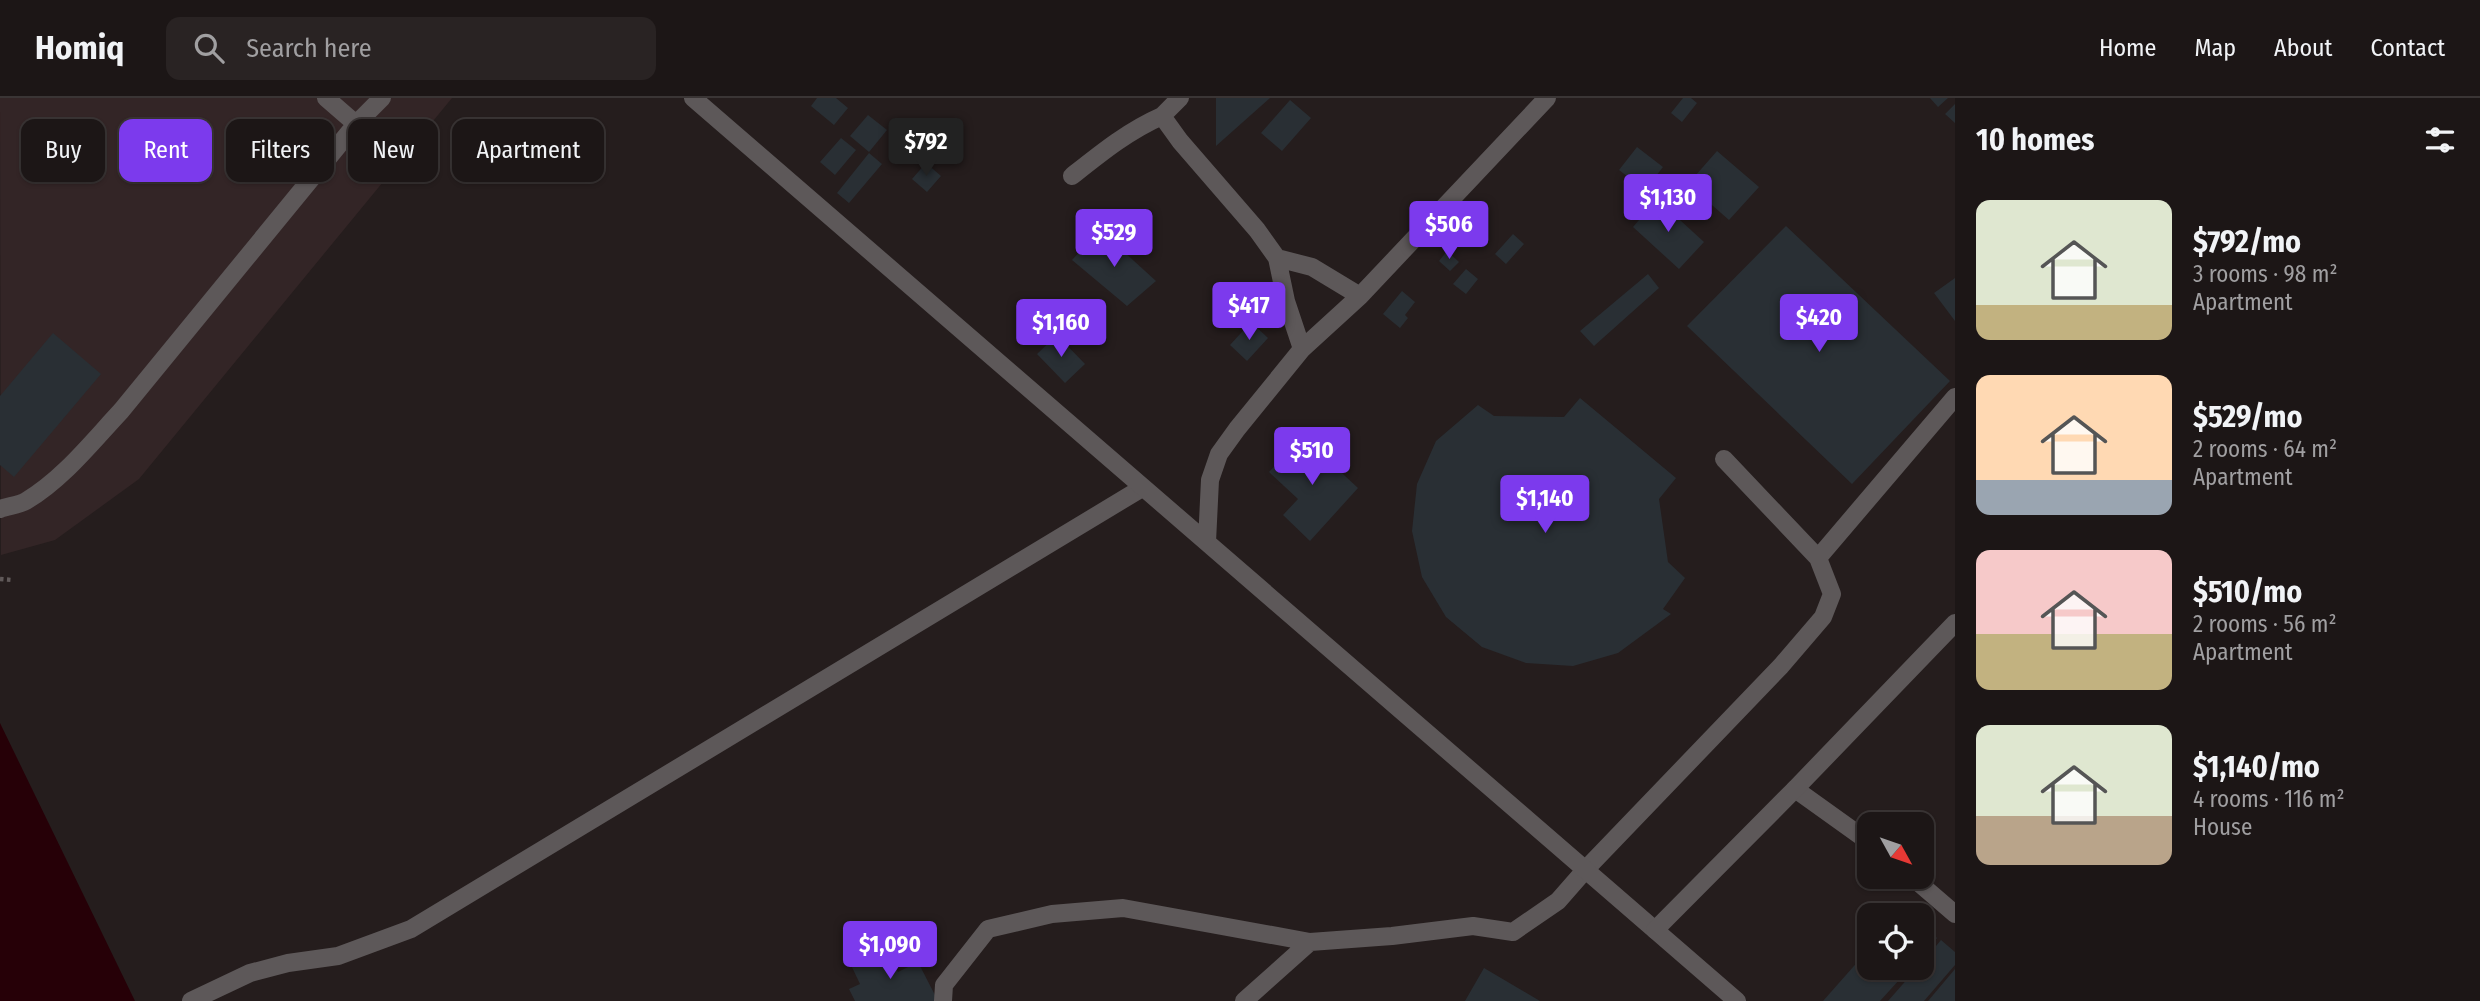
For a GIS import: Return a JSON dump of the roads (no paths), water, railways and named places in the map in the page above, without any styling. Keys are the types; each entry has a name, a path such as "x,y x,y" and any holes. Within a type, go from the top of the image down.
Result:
{"street":[{"path":"326,98 350,119"},
{"path":"361,119 382,98"},
{"path":"693,98 1737,1001"},
{"path":"1072,176 1122,137 1162,116 1180,98"},
{"path":"1206,542 1210,480 1219,454 1302,349 1360,296 1547,98"},
{"path":"1162,116 1277,258 1286,301 1302,349"},
{"path":"0,509 24,502 55,478 104,430 348,134"},
{"path":"1277,258 1324,272 1360,296"},
{"path":"1818,558 1955,397"},
{"path":"943,1001 944,985 988,929 1052,914 1123,908 1310,942 1473,926 1513,932 1558,901 1781,666 1823,617 1832,594 1818,558 1724,458"},
{"path":"191,1001 250,973 288,963 338,956 411,929 1142,488"},
{"path":"1655,930 1955,623"},
{"path":"1795,789 1857,833"},
{"path":"1926,889 1955,914"},
{"path":"1244,1001 1310,942"}]}
